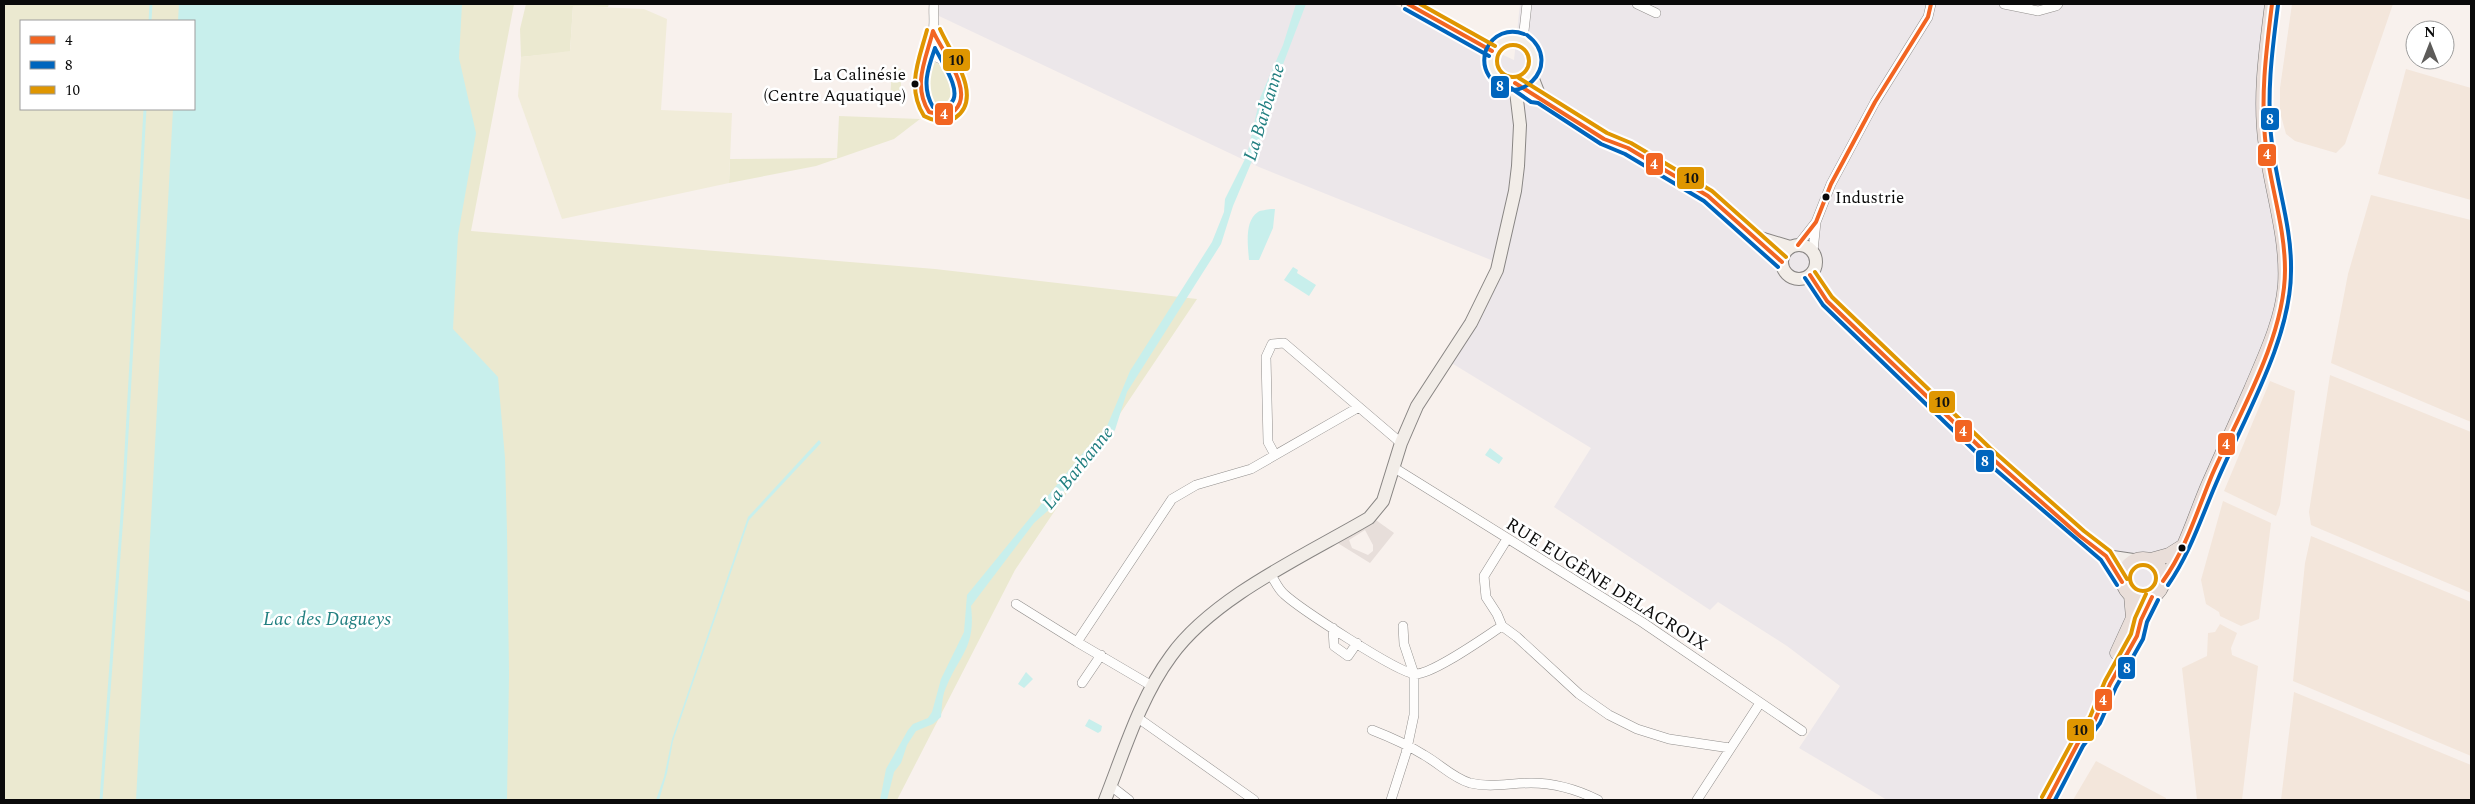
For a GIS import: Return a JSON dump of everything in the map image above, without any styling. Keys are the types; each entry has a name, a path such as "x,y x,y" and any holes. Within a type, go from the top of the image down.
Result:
{"main road":[{"path":"1408,4 1492,51"},
{"path":"2131,595 2140,599 2152,597 2158,593 2163,581 2186,545 2206,490 2265,356 2279,316 2285,286 2281,225 2266,148 2263,116 2264,70 2272,4"},
{"path":"1515,83 1526,80 1531,74 1536,64 1536,57 1528,44 1522,40 1505,39 1492,51 1490,64 1493,71 1502,80 1515,83 1604,139 1628,148 1708,196 1782,262 1787,274 1792,278 1805,278 1810,275 1816,264 1813,251 1806,246 1794,246 1755,236"},
{"path":"1531,74 1537,97"},
{"path":"1105,800 1152,686 1171,655 1207,618 1271,575 1369,518 1383,501 1401,443 1417,406 1471,323 1497,270 1515,192 1520,139 1519,107 1515,83"},
{"path":"1519,107 1537,97"},
{"path":"1782,262 1783,256 1794,246"},
{"path":"1810,275 1827,301 1986,453 2080,536 2106,556 2131,595 2133,618 2086,717 2078,743"},
{"path":"2106,556 2133,560 2139,558 2152,560 2186,545"},
{"path":"2122,582 2124,570 2133,560"},
{"path":"2152,560 2161,569 2163,581"},
{"path":"2048,800 2078,743 2095,720 2110,684 2137,636 2141,620 2152,597"}],"street":[{"path":"933,30 962,87 960,103 951,113 939,115 929,112 922,104 921,69 933,30 934,4"},
{"path":"1522,40 1527,4"},
{"path":"1637,4 1656,13"},
{"path":"1813,251 1816,222 1830,184 1874,102 1928,17 1931,4"},
{"path":"2004,4 2038,11 2058,4"},
{"path":"924,57 936,57 948,62"},
{"path":"1794,246 1816,222"},
{"path":"1274,455 1268,442 1266,357 1272,344 1284,343 1401,443"},
{"path":"1077,642 1172,498 1196,485 1251,468 1359,407"},
{"name":"RUE EUGÈNE DELACROIX","path":"1393,467 1642,622 1802,731"},
{"path":"1507,539 1484,576 1486,597 1502,626 1517,637 1580,694 1609,715 1637,729 1669,739 1730,748"},
{"path":"1271,575 1283,593 1333,628 1400,668 1414,674 1436,667 1502,626"},
{"path":"1016,604 1152,686"},
{"path":"1391,800 1414,715 1414,674 1404,644 1403,626"},
{"path":"1333,628 1334,646 1348,656 1357,643"},
{"path":"1082,683 1101,656"},
{"path":"1698,800 1760,703"},
{"path":"1138,718 1254,800"},
{"path":"1372,730 1407,745 1469,782 1491,786 1531,783 1550,784 1576,791 1598,800"},
{"path":"1111,786 1129,800"}],"shaded area":[{"path":"4,4 514,4 471,231 935,269 1197,299 1015,570 897,800 4,800"},
{"path":"526,4 609,4 608,7 573,6 570,52 521,57 520,29"},
{"path":"939,4 1393,4 1514,60 1520,4 2274,4 2263,115 2289,305 2161,582 2051,800 1887,800 1799,748 1840,686 1787,646 1718,602 1710,610 1554,507 1591,448 1445,359 1496,262 1259,167 939,16"},
{"path":"2292,4 2393,4 2345,144 2336,153 2295,141 2286,134 2280,112 2280,88"},
{"path":"573,6 644,9 667,19 661,110 732,113 729,183 562,219 518,96 521,57 570,51"},
{"path":"933,62 944,65 956,88 954,103 939,112 931,109 923,88 926,64"},
{"path":"892,68 901,69 901,101 890,101"},
{"path":"2406,70 2471,88 2471,200 2378,174"},
{"path":"839,116 920,119 894,139 816,166 729,183 730,159 837,158"},
{"path":"2371,195 2471,220 2471,422 2331,363 2348,274"},
{"path":"2330,375 2471,432 2471,593 2311,525 2309,512"},
{"path":"2270,381 2295,391 2280,505 2276,516 2224,491"},
{"path":"2223,501 2271,523 2259,619 2241,626 2220,616 2219,612 2206,604 2201,580"},
{"path":"1373,518 1394,533 1370,563 1336,542","holes":["1365,530 1373,545 1373,551 1368,555 1352,548 1349,540"]},
{"path":"2311,536 2471,602 2471,756 2293,681 2305,563"},
{"path":"2220,624 2237,633 2231,648 2232,655 2258,666 2242,800 2197,800 2182,668 2207,656 2208,633 2215,632"},
{"path":"2294,692 2471,765 2471,800 2281,800"},
{"path":"2096,761 2166,798 2166,800 2073,800"}],"water":[{"name":"Lac des Dagueys","path":"179,4 462,4 459,58 476,133 458,235 453,329 498,377 505,458 507,531 509,674 507,800 136,800 173,110 195,110 195,20 178,20"},
{"name":"La Barbanne","path":"1296,4 1306,4 1263,117 1260,142 1233,206 1221,244 1127,392 1115,430 1110,437 1096,448 1052,507 1034,523 971,606 972,620 969,642 945,690 941,717 933,724 916,731 907,745 901,763 894,772 887,800 880,800 886,769 908,730 913,724 928,718 932,712 941,679 964,632 967,595 1087,448 1105,431 1130,371 1212,242 1224,212 1225,199 1247,155 1260,98 1283,45"},
{"path":"1275,209 1273,228 1259,260 1249,260 1248,234 1251,221 1258,212"},
{"path":"1293,267 1298,270 1297,273 1316,285 1309,296 1284,280"},
{"path":"819,440 821,443 749,520 673,741 667,773 659,800 656,800 664,777 672,739 748,517"},
{"path":"1490,448 1503,458 1499,464 1485,455"},
{"path":"1026,672 1033,679 1024,688 1018,684"},
{"path":"1089,719 1102,726 1101,731 1098,733 1085,726"}],"waterway":[{"path":"150,20 151,4"},
{"path":"101,800 124,488 145,110"}],"transit line":[{"name":"4","path":"1408,4 1492,51"},
{"name":"10","path":"1420,4 1495,46"},
{"name":"4","path":"1798,245 1816,222 1831,184 1875,102 1928,17 1931,4"},
{"name":"4","path":"2163,581 2185,543 2212,475 2259,375 2277,322 2283,296 2285,270 2283,239 2264,129 2266,58 2272,4"},
{"name":"8","path":"2168,585 2190,546 2218,479 2265,377 2275,350 2289,297 2291,255 2287,223 2274,160 2270,126 2272,57 2278,5"},
{"name":"8","path":"1405,9 1489,56"},
{"name":"10","path":"927,30 916,73 916,95 924,116 944,121 955,118 963,109 967,99 966,87 957,62 940,29"},
{"name":"4","path":"933,31 954,70 961,92 960,102 955,110 946,114 929,112 921,92 922,72 933,31"},
{"name":"8","path":"1524,34 1507,32 1497,36 1486,50 1484,60 1486,70 1499,86 1511,90 1523,88 1532,81 1539,71 1541,59 1538,47 1527,35"},
{"name":"10","path":"1513,45 1524,50 1529,61 1524,72 1513,77 1502,72 1497,61 1502,50 1513,45"},
{"name":"8","path":"935,48 950,76 954,91 954,98 951,103 943,108 933,107 927,92 928,70 935,48"},
{"name":"10","path":"1519,78 1607,133 1631,143 1712,191 1786,257"},
{"name":"4","path":"1515,83 1604,139 1628,148 1708,196 1782,262"},
{"name":"8","path":"1511,88 1531,102 1538,103 1601,144 1625,154 1704,201 1778,267"},
{"name":"10","path":"1815,272 1832,297 1990,448 2084,531 2110,551 2127,579"},
{"name":"4","path":"1810,275 1827,301 1986,453 2080,536 2106,556 2122,582"},
{"name":"8","path":"1805,278 1823,305 1982,458 2101,560 2117,585"},
{"name":"10","path":"2143,565 2153,568 2156,578 2153,588 2143,591 2133,588 2130,578 2133,568 2143,565"},
{"name":"10","path":"2042,797 2073,740 2090,717 2105,681 2131,634 2135,618 2146,594"},
{"name":"4","path":"2048,800 2078,743 2095,720 2110,684 2137,636 2141,620 2152,597"},
{"name":"8","path":"2055,800 2083,746 2100,723 2116,687 2143,639 2147,622 2158,600"}],"place":[{"name":"La Calinésie (Centre Aquatique)","path":"915,84"},
{"name":"Industrie","path":"1826,197"}]}
